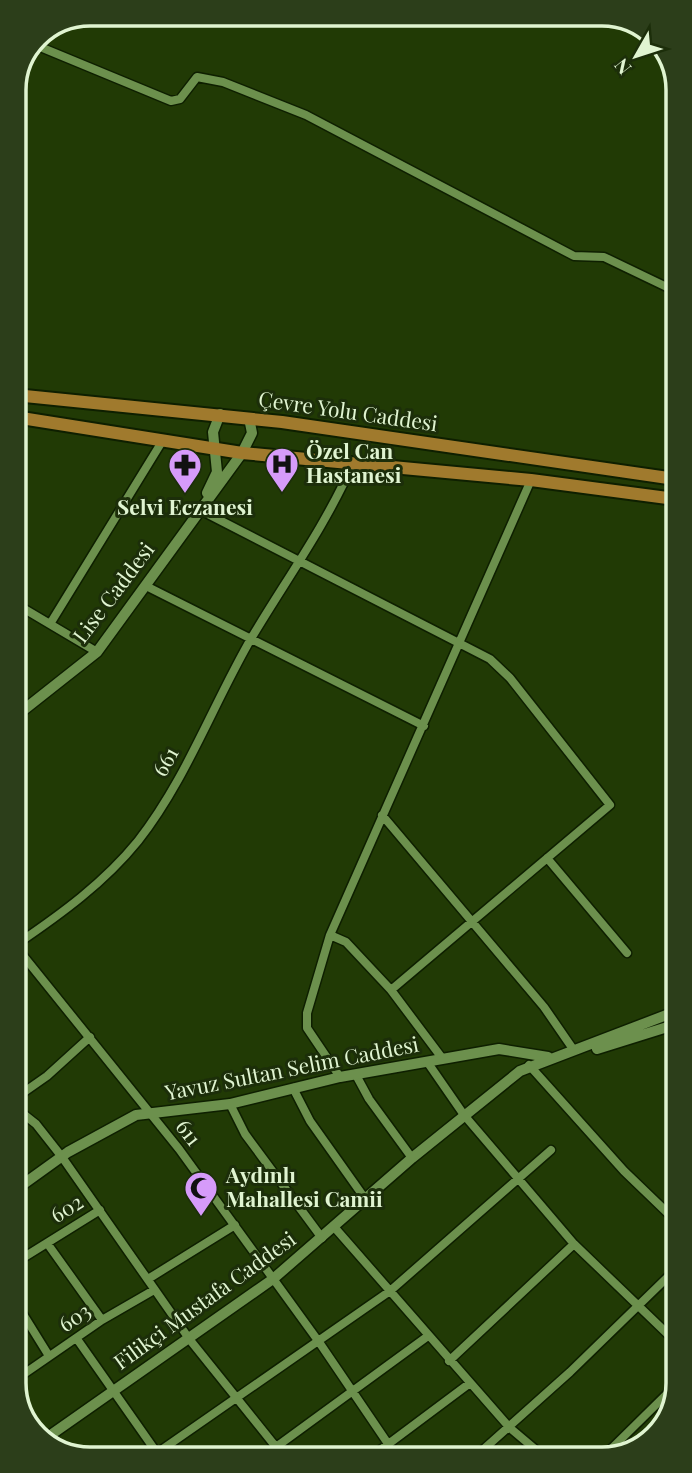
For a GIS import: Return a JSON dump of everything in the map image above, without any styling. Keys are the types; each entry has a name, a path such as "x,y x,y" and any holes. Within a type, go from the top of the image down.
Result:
{"highway":[{"name":"Çevre Yolu Caddesi","path":"26,396 220,414 666,478"},
{"path":"26,419 242,453 531,480 666,498"}],"street":[{"path":"42,48 171,101 180,99 197,77 243,89 334,128 574,256 604,257 666,287"},
{"path":"214,448 213,432 220,414"},
{"path":"242,453 251,433 249,418"},
{"path":"50,624 163,440"},
{"name":"Lise Caddesi","path":"200,510 217,472 214,448"},
{"name":"Lise Caddesi","path":"26,709 97,652 242,453"},
{"name":"661","path":"26,939 96,886 137,842 183,769 251,639 301,559 353,463"},
{"path":"340,1077 307,1028 307,1013 330,936 531,480"},
{"path":"200,510 301,559 490,659 510,678 610,805 391,990"},
{"path":"146,586 424,726"},
{"path":"26,610 97,652"},
{"path":"382,815 473,919 544,1007 573,1049"},
{"path":"547,858 627,953"},
{"path":"330,936 346,942 391,990 442,1058"},
{"name":"611","path":"26,957 152,1114 235,1225 389,1445"},
{"name":"Filikçi Mustafa Caddesi","path":"52,1434 190,1340 273,1279 335,1228 412,1158 529,1065 666,1016"},
{"name":"Filikçi Mustafa Caddesi","path":"551,1058 630,1041 666,1028"},
{"path":"26,1091 47,1076 90,1037"},
{"name":"Yavuz Sultan Selim Caddesi","path":"26,1182 62,1157 136,1115 230,1104 340,1077 499,1049 551,1058"},
{"path":"428,1063 464,1115 517,1180 574,1244 666,1333"},
{"path":"529,1065 624,1171 666,1211"},
{"path":"356,1075 412,1158"},
{"path":"293,1088 310,1121 366,1200"},
{"path":"230,1104 245,1134 322,1238"},
{"path":"26,1117 36,1124 62,1157 190,1340 276,1447"},
{"path":"164,1447 390,1291 551,1150"},
{"name":"602","path":"26,1254 100,1210"},
{"path":"148,1279 235,1225"},
{"path":"335,1228 449,1361 510,1428 533,1447"},
{"path":"47,1243 103,1320"},
{"path":"449,1361 574,1244"},
{"path":"487,1447 666,1278"},
{"name":"603","path":"26,1372 103,1320 154,1290"},
{"path":"26,1319 49,1356"},
{"path":"278,1447 428,1336"},
{"path":"76,1339 153,1447"},
{"path":"386,1447 470,1383"},
{"path":"614,1446 663,1397"}],"place":[{"name":"Özel Can Hastanesi","path":"282,494"},
{"name":"Selvi Eczanesi","path":"185,495"},
{"name":"Aydınlı Mahallesi Camii","path":"201,1218"}]}
